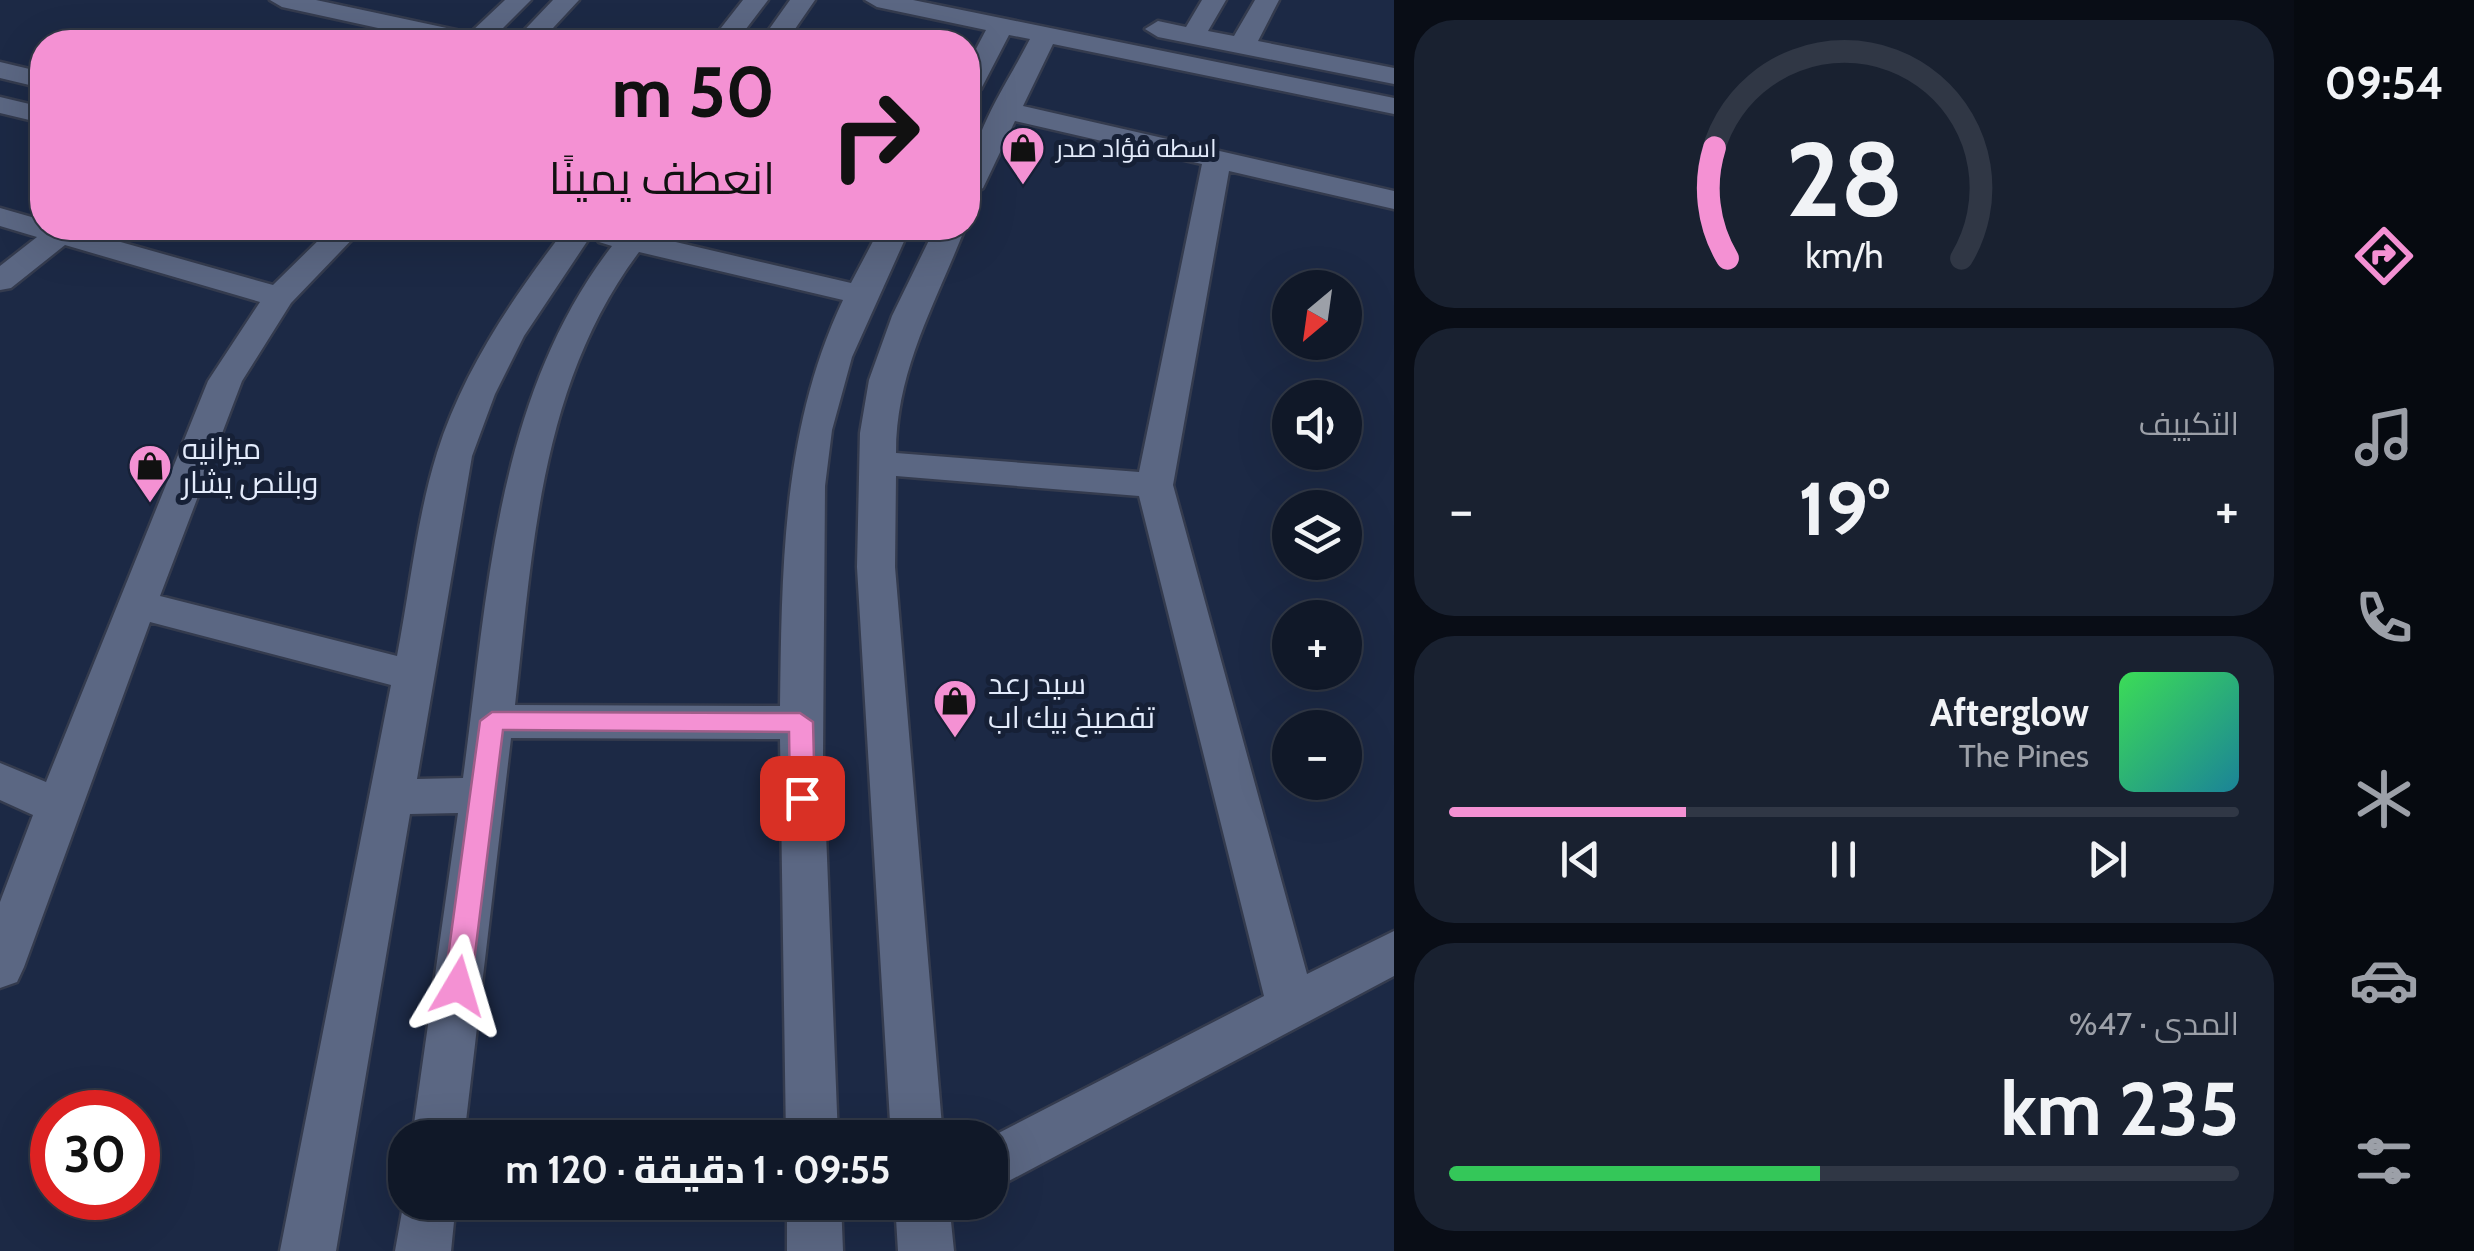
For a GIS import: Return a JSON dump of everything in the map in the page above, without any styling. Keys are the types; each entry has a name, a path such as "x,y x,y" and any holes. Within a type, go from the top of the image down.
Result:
{"street":[{"path":"282,0 420,30"},
{"path":"488,30 520,0"},
{"path":"538,30 567,0"},
{"path":"732,30 756,0"},
{"path":"782,30 803,0"},
{"path":"877,0 1002,12 1076,14"},
{"path":"1193,36 1214,0"},
{"path":"1242,46 1267,0"},
{"path":"1002,12 1045,34 1394,106"},
{"path":"980,62 1002,12"},
{"path":"1100,45 1120,22 1394,76"},
{"path":"980,161 1045,34"},
{"path":"0,70 30,77"},
{"path":"1003,110 1394,200"},
{"path":"1218,159 1155,484 1290,1007"},
{"path":"0,217 30,226"},
{"path":"0,281 52,240"},
{"path":"81,240 279,297"},
{"path":"0,967 135,604 224,382 279,297 336,240"},
{"path":"308,1251 443,505 469,408 516,319 571,240"},
{"path":"440,1120 519,509 535,437 572,334 590,298 632,240"},
{"path":"658,240 859,294"},
{"path":"811,1120 800,722 804,538 814,436 833,360 859,294 888,240"},
{"path":"917,1120 876,567 877,463 886,380 908,316 944,240"},
{"path":"877,463 1155,484"},
{"path":"135,604 412,675"},
{"path":"492,721 800,722"},
{"path":"0,781 58,806"},
{"path":"390,797 482,796"},
{"path":"0,894 58,806"},
{"path":"1008,1156 1394,952"},
{"path":"423,1251 427,1220"},
{"path":"814,1220 815,1251"},
{"path":"923,1220 926,1251"}],"shaded area":[{"path":"0,0 1394,0 1394,1251 0,1251"}],"place":[{"name":"اسطه فؤاد صدر","path":"1023,186"},
{"name":"ميزانيه وبلنص يشار","path":"150,504"},
{"name":"سيد رعد تفصيخ بيك اب","path":"955,739"}],"route":[{"path":"458,986 492,721 800,722 802,798"}]}
